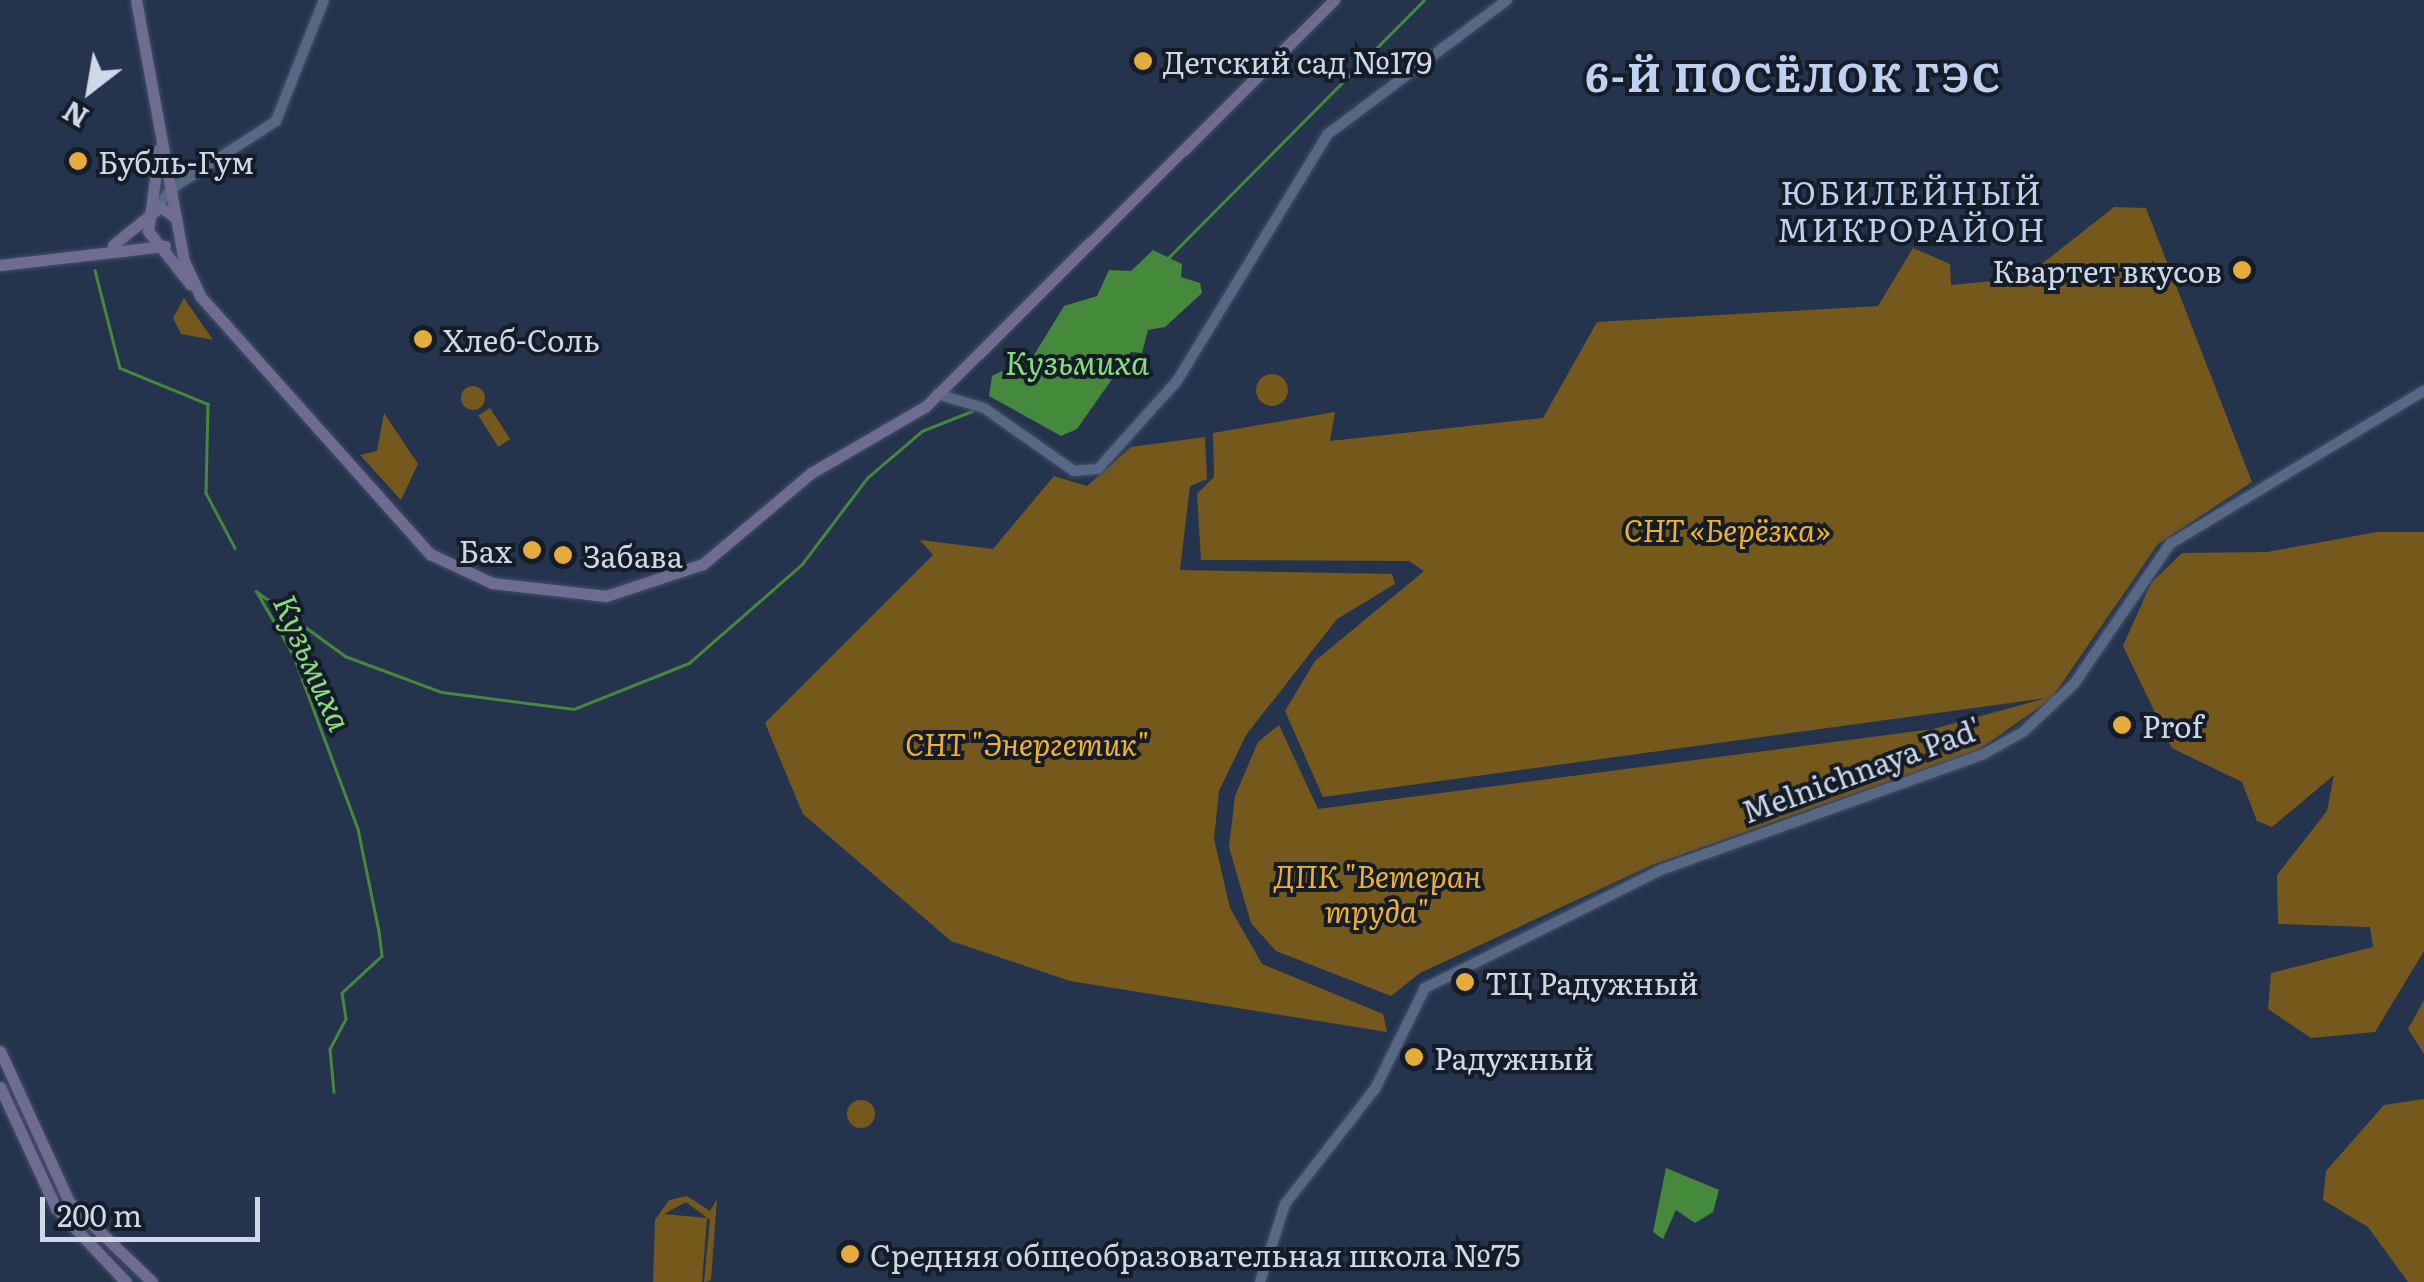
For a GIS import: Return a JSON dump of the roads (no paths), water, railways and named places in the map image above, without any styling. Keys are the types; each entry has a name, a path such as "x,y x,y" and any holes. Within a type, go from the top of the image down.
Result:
{"main road":[{"path":"136,0 178,226 194,287"},
{"path":"157,110 152,216 156,243 430,554 492,583 606,596 671,582 811,474 937,394 1334,0"},
{"path":"100,250 152,216 170,210 178,226"},
{"path":"0,265 156,243 178,226"},
{"path":"130,248 168,260"},
{"path":"0,1051 68,1202 152,1282"},
{"path":"0,1087 56,1208 126,1282"}],"street":[{"path":"152,216 172,189 276,122 324,0"},
{"path":"937,394 984,408 1074,471 1098,470 1177,380 1328,134 1507,0"},
{"name":"Melnichnaya Pad'","path":"1260,1282 1285,1204 1374,1089 1404,1016 1426,988 1663,869 1982,755 2023,732 2074,684 2170,544 2424,392"}],"water":[{"name":"Кузьмиха","path":"1153,250 1182,264 1181,277 1200,283 1202,293 1165,327 1148,330 1142,353 1131,352 1077,429 1061,436 989,396 992,376 1034,355 1064,306 1097,296 1109,270 1131,271"},
{"path":"1666,1168 1719,1190 1713,1212 1695,1223 1676,1210 1663,1239 1653,1232"}],"waterway":[{"name":"Кузьмиха","path":"1168,258 1424,0"},
{"name":"Кузьмиха","path":"95,270 120,368 208,404 206,493 235,548"},
{"name":"Кузьмиха","path":"256,591 345,656 442,692 574,709 689,663 802,564 867,478 922,431 972,411"},
{"name":"Кузьмиха","path":"257,592 293,654 358,829 379,931 382,956 342,993 346,1019 330,1049 334,1092"}],"place":[{"name":"Детский сад №179","path":"1143,61"},
{"name":"Бубль-Гум","path":"78,161"},
{"name":"Квартет вкусов","path":"2242,270"},
{"name":"Хлеб-Соль","path":"423,339"},
{"name":"Бах","path":"532,550"},
{"name":"Забава","path":"563,555"},
{"name":"Prof","path":"2122,725"},
{"name":"ТЦ Радужный","path":"1465,982"},
{"name":"Радужный","path":"1414,1057"},
{"name":"Средняя общеобразовательная школа №75","path":"850,1254"}],"district":[{"name":"6-Й ПОСЁЛОК ГЭС","path":"1794,75"},
{"name":"ЮБИЛЕЙНЫЙ МИКРОРАЙОН","path":"1912,210"}],"park label":[{"name":"СНТ «Берёзка»","path":"1727,529"},
{"name":"СНТ \"Энергетик\"","path":"1027,743"},
{"name":"ДПК \"Ветеран труда\"","path":"1377,892"}]}
